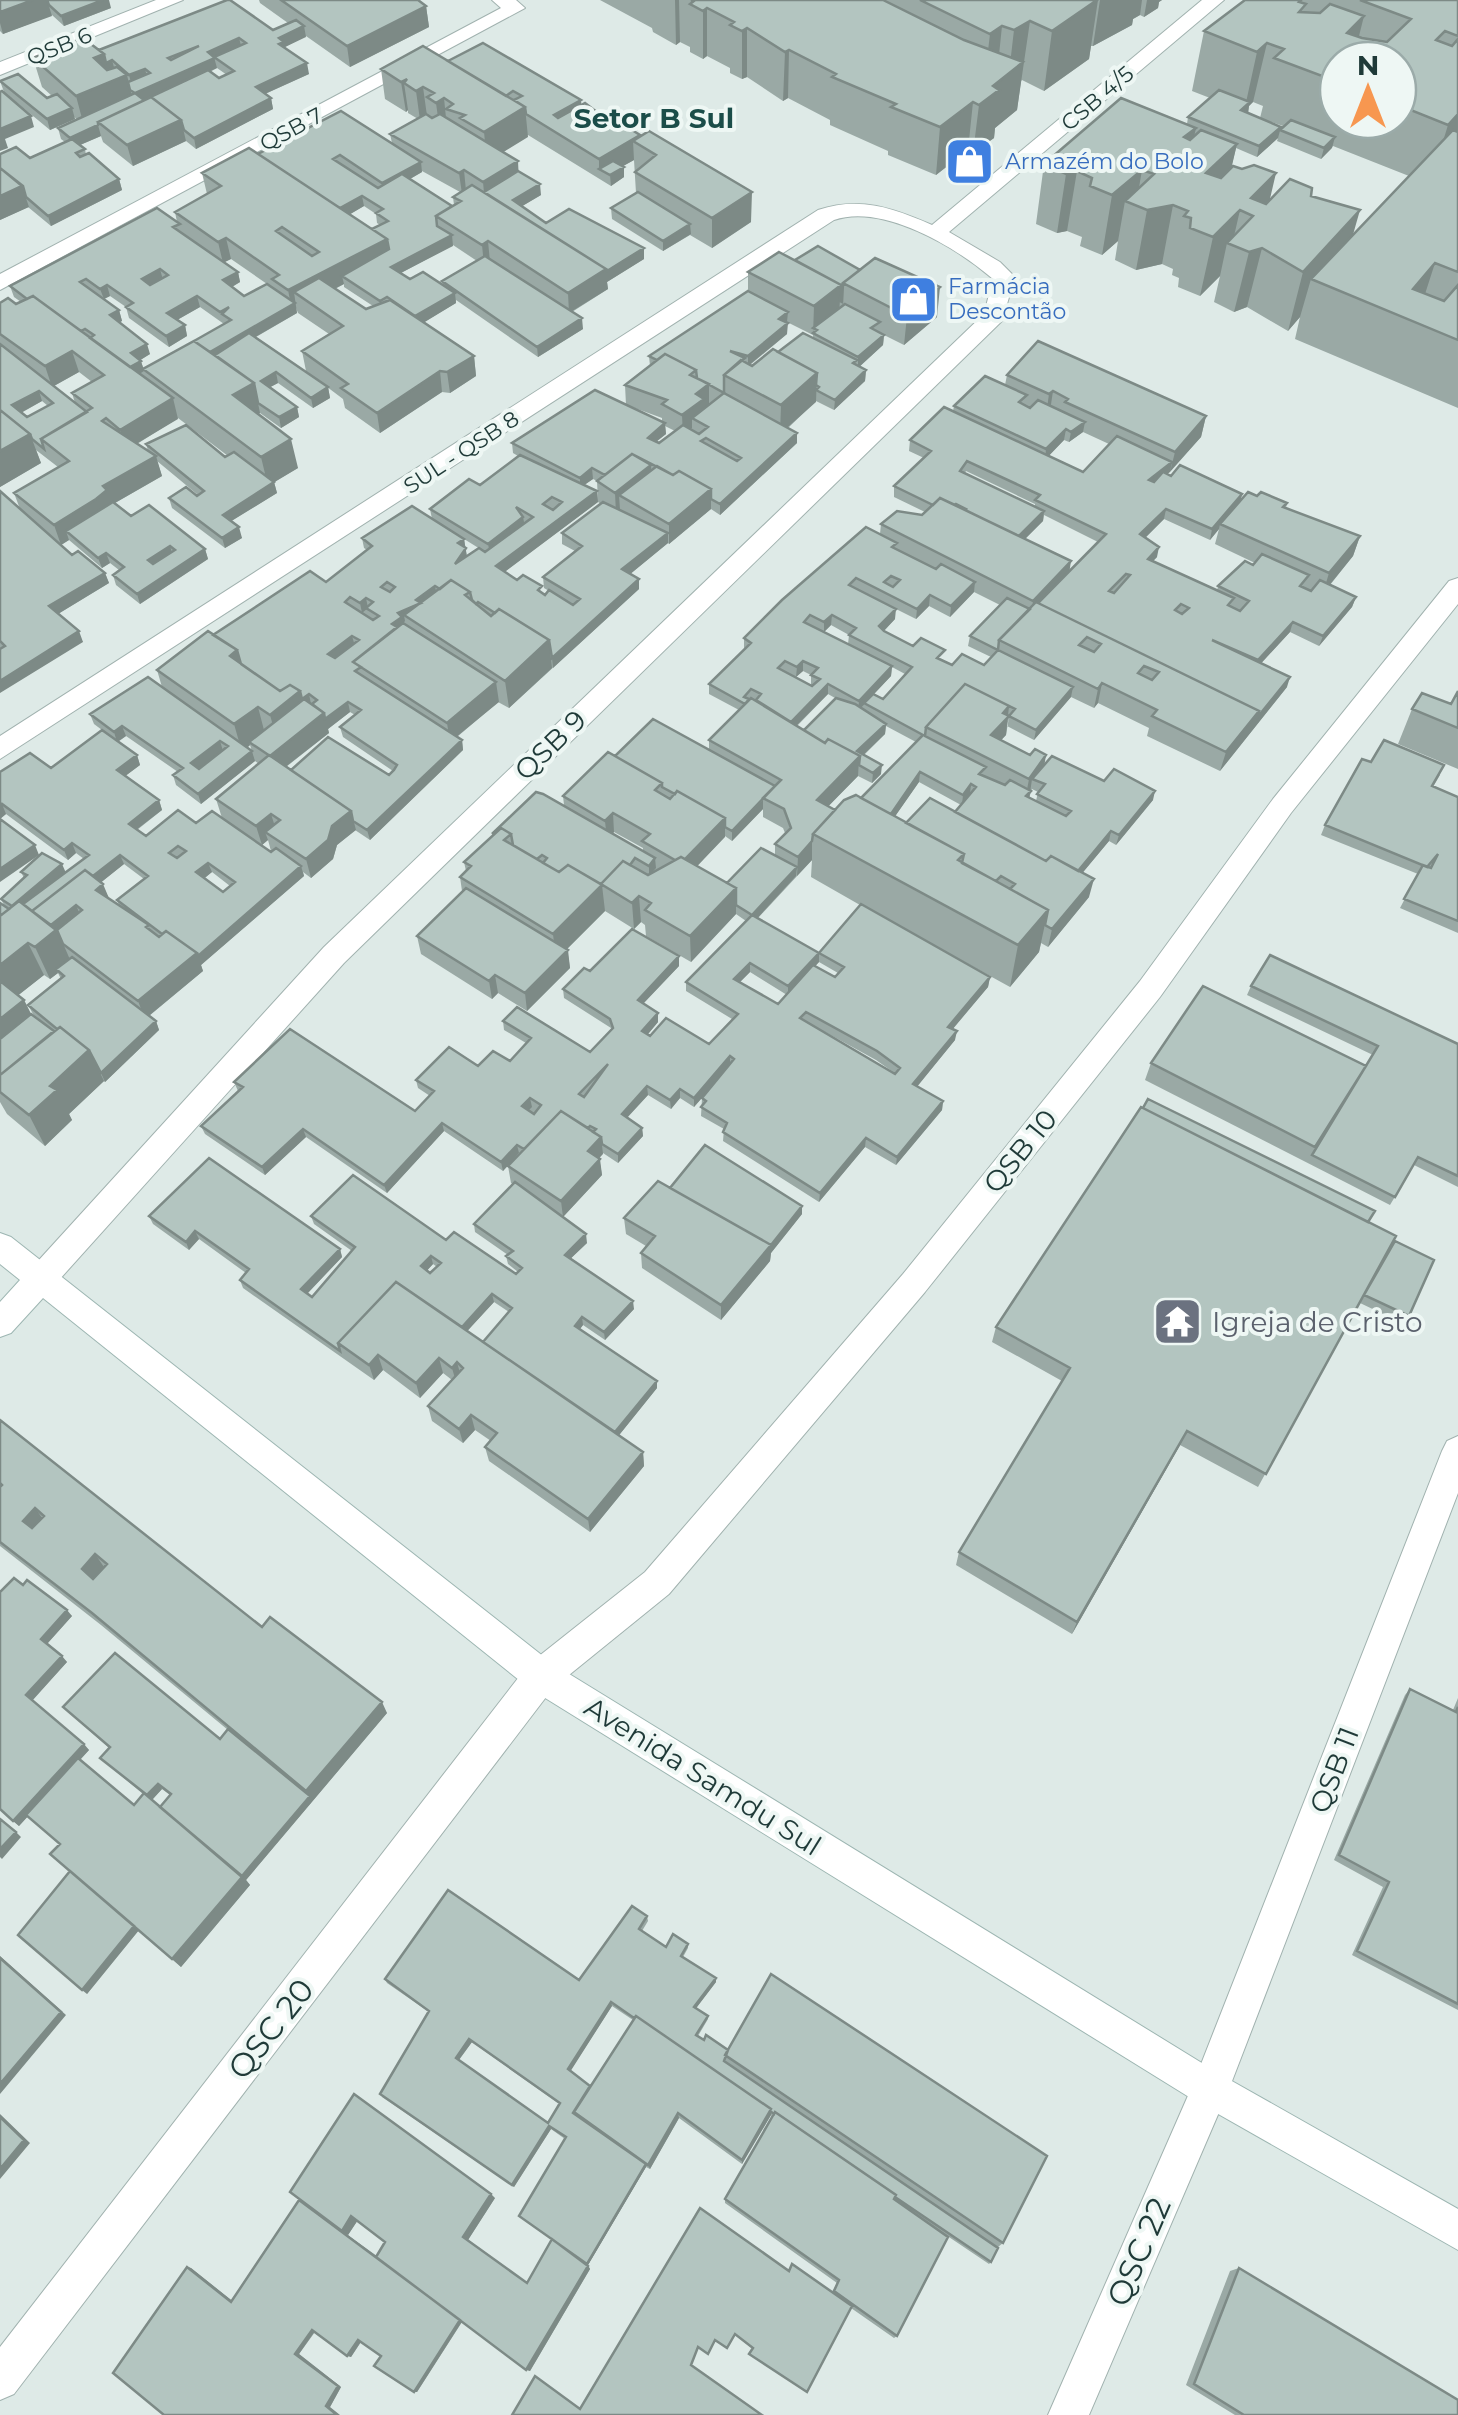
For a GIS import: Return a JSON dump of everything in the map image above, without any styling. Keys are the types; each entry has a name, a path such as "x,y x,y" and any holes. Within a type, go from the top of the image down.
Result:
{"street":[{"name":"QSB 6","path":"0,69 173,0"},
{"name":"QSB 7","path":"0,284 515,8 502,0"},
{"name":"CSB 4/5","path":"934,234 1214,0"},
{"name":"SUL - QSB 8","path":"0,749 826,216 850,208 934,234"},
{"name":"QSB 9","path":"39,1280 334,955 994,316 1004,277 990,262 934,234"},
{"name":"QSB 10","path":"541,1676 658,1583 914,1283 1150,990 1282,806 1458,587"},
{"name":"Avenida Samdu Sul","path":"0,1246 541,1676 1210,2088 1458,2232"},
{"path":"0,1323 39,1280"},
{"name":"QSB 11","path":"1210,2088 1458,1451"},
{"name":"QSC 20","path":"0,2380 541,1676"},
{"name":"QSC 22","path":"1068,2415 1210,2088"}],"building":[{"path":"0,0 33,0 0,12"},
{"path":"47,0 103,0 61,16"},
{"path":"230,0 273,30 296,20 304,26 279,38 284,42 279,44 307,63 256,87 271,98 194,138 184,130 181,120 151,97 70,138 58,128 135,93 128,82 150,73 145,69 129,75 112,60 106,63 99,50","holes":["239,38 246,43 214,57 234,71 219,78 208,70 144,100 135,93 215,58 208,52"]},
{"path":"281,0 418,0 426,6 347,46"},
{"path":"691,0 883,0 964,40 1023,62 993,86 999,90 979,105 973,102 940,127 832,77 836,74 789,50 785,52 747,28 742,31 730,25 734,22 707,8 703,11 690,4 694,1"},
{"path":"920,0 1097,0 1052,31 1030,21 1014,30 1002,26 990,34"},
{"path":"1245,0 1301,0 1306,4 1299,12 1320,13 1330,4 1364,16 1347,33 1374,40 1318,40 1318,74 1274,58 1284,49 1267,43 1257,52 1204,31"},
{"path":"1360,0 1458,0 1458,36 1445,31 1436,40 1452,46 1458,39 1458,114 1448,125 1418,113 1418,40 1389,40 1411,19"},
{"path":"83,38 104,54 94,58 107,70 117,67 127,75 76,96 33,58"},
{"path":"483,43 581,100 554,115 558,118 585,103 610,122 614,119 640,135 599,159 526,114 525,107 514,100 522,96 513,91 506,96 448,61"},
{"path":"423,46 525,107 484,132 460,118 465,115 446,109 453,104 444,98 436,103 427,97 434,93 423,87 416,91 404,83 407,79 401,82 381,69"},
{"path":"18,74 47,98 57,94 72,108 47,119 0,81"},
{"path":"1219,90 1250,102 1241,110 1281,127 1259,146 1188,117"},
{"path":"2,91 31,116 0,129"},
{"path":"151,97 181,120 127,145 98,122"},
{"path":"1121,98 1196,128 1184,137 1190,140 1201,130 1237,144 1206,173 1221,178 1233,166 1242,169 1254,165 1276,173 1251,198 1266,204 1290,179 1312,188 1311,196 1360,210 1303,272 1262,248 1249,252 1227,243 1253,216 1240,210 1213,237 1190,228 1191,218 1184,216 1188,211 1173,205 1147,210 1125,201 1154,174 1142,170 1112,195 1090,186 1092,178 1077,171 1066,174 1044,164"},
{"path":"341,111 421,162 382,183 340,155 333,159 378,188 402,174 452,206 436,216 437,226 452,235 391,267 410,279 423,272 455,293 415,316 387,297 380,301 342,276 389,249 387,239 372,229 388,221 376,213 383,209 362,196 340,208 258,154"},
{"path":"426,114 432,118 440,114 518,161 483,182 464,170 459,173 390,134"},
{"path":"1291,120 1318,130 1318,140 1332,140 1324,148 1280,130"},
{"path":"1453,130 1458,132 1458,272 1435,263 1413,289 1444,301 1458,285 1458,340 1311,279"},
{"path":"649,131 752,192 712,218 635,172 656,155 633,141"},
{"path":"72,139 85,149 76,153 80,157 89,153 119,179 48,216 26,197 23,186 0,168 0,154 16,147 30,158"},
{"path":"249,148 387,239 288,290 272,279 279,275 226,238 218,242 175,212 221,186 202,173","holes":["282,227 319,252 312,256 276,231"]},
{"path":"613,161 624,167 610,175 599,169"},
{"path":"0,168 22,186 0,196"},
{"path":"518,171 540,184 513,200 546,223 569,209 644,248 607,271 484,192"},
{"path":"472,185 606,269 568,293 488,241 482,245 436,216 461,201 453,197"},
{"path":"638,192 690,224 663,241 611,208"},
{"path":"157,208 180,224 173,227 238,272 223,280 244,296 267,284 295,303 210,352 194,341 231,320 222,314 229,307 220,312 197,296 167,313 185,325 166,336 126,307 133,303 107,285 100,289 86,279 80,282 119,310 110,315 147,344 131,353 141,361 130,367 90,338 94,335 85,329 81,331 33,296 27,299 10,286","holes":["160,269 168,275 150,285 142,279"]},
{"path":"818,246 860,270 843,283 842,302 841,285 795,260"},
{"path":"779,252 841,285 814,306 748,272"},
{"path":"485,256 582,318 537,347 442,281"},
{"path":"875,258 940,287 907,316 843,283"},
{"path":"319,278 366,309 390,300 474,356 447,372 440,371 377,413 341,388 348,384 302,351 343,326 294,292"},
{"path":"748,291 788,312 779,319 788,323 748,356 730,351 745,358 724,375 724,393 697,378 696,370 665,354 657,360 649,356"},
{"path":"33,296 173,398 120,430 106,418 102,421 156,456 103,486 107,490 96,499 54,525 14,493 69,461 41,439 92,408 72,393 104,375 72,351 45,366 0,334 0,303 8,298 16,304"},
{"path":"845,304 880,322 871,328 884,335 858,357 813,333 817,330 813,328"},
{"path":"249,333 328,387 311,398 276,372 261,381 297,407 279,417 258,403 254,383 215,355"},
{"path":"803,333 857,360 853,363 866,370 835,400 816,390 817,373 778,352"},
{"path":"194,341 254,383 233,395 291,439 261,457 143,369"},
{"path":"1038,341 1206,416 1175,452 1065,402 1068,399 1053,391 1049,394 1007,375"},
{"path":"0,344 87,412 41,439 44,449 0,410","holes":["39,391 53,403 27,417 12,405"]},
{"path":"773,349 817,373 781,405 724,375 741,360 752,366"},
{"path":"665,354 696,370 690,375 709,384 696,394 704,399 682,415 662,404 667,400 625,385"},
{"path":"985,376 1027,395 1019,402 1030,408 1038,400 1085,422 1071,432 1066,429 1046,449 954,406"},
{"path":"595,390 665,423 648,438 659,443 683,425 699,434 708,427 692,418 724,393 797,433 720,504 711,499 711,489 679,471 673,475 632,454 605,475 592,468 580,478 512,443","holes":["706,438 741,458 737,461 701,441"]},
{"path":"944,407 1083,472 1117,436 1172,462 1149,480 1154,482 1163,472 1171,476 1180,465 1242,494 1212,529 1166,509 1140,534 1159,547 1148,559 1234,598 1228,605 1240,611 1249,601 1218,586 1245,561 1253,565 1262,554 1309,575 1300,586 1311,591 1320,580 1356,597 1323,636 1293,622 1258,660 1212,640 1290,677 1256,719 1259,711 1038,603 1106,534 1035,500 1040,495 967,461 960,471 1044,511 1019,536 940,498 933,505 894,486 931,451 910,440","holes":["1126,574 1130,575 1114,593 1109,591","1181,604 1189,608 1182,614 1175,610"]},
{"path":"0,410 30,434 0,451"},
{"path":"186,425 225,457 234,452 274,482 223,515 239,527 222,538 169,498 186,487 197,496 204,491 146,444"},
{"path":"632,454 651,465 615,493 597,481"},
{"path":"520,455 597,491 496,566 517,580 523,575 542,586 538,590 545,595 549,590 573,605 580,599 543,577 582,546 562,533 603,502 668,533 622,569 639,579 552,658 549,640 499,609 495,613 476,604 470,592 451,580 416,600 421,603 398,613 402,617 392,624 397,627 353,662 361,667 355,671 462,740 367,830 353,821 351,811 291,770 328,737 389,775 397,765 340,727 361,710 348,702 325,719 324,713 312,704 317,700 309,694 302,699 300,691 290,685 280,691 241,664 237,650 213,635 310,571 326,582 372,546 362,538 412,506 464,539 458,543 466,548 455,564 479,548 485,552 533,517 516,507 523,517 488,544 430,509 469,479 480,485","holes":["552,497 562,502 553,510 543,504","387,582 395,587 390,592 381,587","350,597 360,603 366,598 373,602 366,608 379,616 373,620 345,602","352,636 359,640 335,658 328,654"]},
{"path":"657,466 673,475 679,471 711,489 669,524 619,495"},
{"path":"0,491 72,555 78,551 105,573 49,606 79,631 0,681 0,649 5,646 0,641"},
{"path":"1248,492 1257,496 1261,492 1287,503 1283,507 1360,536 1329,573 1220,524"},
{"path":"940,498 1071,561 1033,601 881,524 897,511 922,515"},
{"path":"113,502 131,516 149,505 205,549 137,594 113,575 124,567 106,553 98,558 66,531","holes":["170,546 175,550 153,564 148,560"]},
{"path":"866,527 897,543 892,547 936,569 941,564 975,582 951,606 930,595 917,609 856,578 849,585 896,609 879,626 884,631 913,646 921,638 945,650 937,658 952,665 962,654 984,665 998,650 1073,687 1036,730 1009,716 1015,709 965,684 926,727 925,736 986,767 979,774 1005,785 1010,780 1031,791 1026,796 1066,816 1071,811 1037,794 1045,784 1032,779 1052,756 1104,781 1114,769 1155,791 1119,835 1111,831 1078,871 1051,856 1046,861 955,812 976,787 971,784 963,795 920,772 891,814 861,798 923,735 864,703 873,694 883,699 912,667 849,635 856,628 832,615 824,622 810,615 804,622 892,666 859,701 828,684 791,722 756,700 761,694 751,689 744,697 749,699 745,704 709,684 751,643 744,638","holes":["891,576 900,580 893,587 884,582","785,661 797,667 803,661 818,668 811,675 820,679 812,686 778,668"]},
{"path":"451,580 470,592 465,595 491,616 499,609 549,640 505,681 404,615"},
{"path":"1007,598 1030,609 999,640 998,650 970,636"},
{"path":"1036,602 1259,711 1226,752 1152,716 1157,710 1102,683 1098,689 999,640","holes":["1087,637 1101,644 1094,652 1079,645","1144,666 1159,672 1152,680 1138,673"]},
{"path":"403,623 496,682 447,723 353,662"},
{"path":"208,631 237,650 230,656 280,691 290,685 300,691 270,715 258,707 234,724 157,670"},
{"path":"148,677 252,751 198,794 173,775 183,768 122,726 114,732 90,714","holes":["220,741 228,746 199,769 191,763"]},
{"path":"965,684 1009,706 1003,713 1009,716 991,735 1030,755 1035,749 1046,755 1029,779 926,727"},
{"path":"1458,691 1458,728 1412,709 1422,693 1451,704"},
{"path":"751,698 825,743 828,739 860,756 817,800 835,810 798,857 775,844 791,828 784,809 763,798 781,780 709,740"},
{"path":"836,698 855,704 886,724 857,751 882,765 873,773 859,765 860,756 804,730"},
{"path":"304,699 324,713 270,756 249,742"},
{"path":"653,719 775,786 732,831 725,827 725,818 677,791 675,794 662,787 662,783 615,756"},
{"path":"102,730 137,755 117,770 159,800 129,824 146,836 178,810 196,823 212,811 271,852 276,848 301,866 198,956 117,900 148,876 120,855 93,876 85,870 32,911 23,904 89,855 72,843 64,850 0,806 0,772 30,753 51,768","holes":["178,846 186,851 177,858 169,853","208,863 235,882 223,892 196,872"]},
{"path":"1384,740 1444,765 1432,786 1458,797 1458,921 1404,899 1423,865 1325,825 1362,759 1371,762"},
{"path":"608,752 662,783 655,790 670,799 677,791 725,818 685,859 675,860 642,841 650,834 613,813 605,821 563,796"},
{"path":"269,755 351,811 332,826 328,840 306,859 265,832 280,820 271,814 256,826 216,799"},
{"path":"536,792 655,858 649,866 635,858 630,865 623,861 601,884 568,865 559,872 543,863 547,858 542,855 537,859 513,845 511,834 501,828 492,834"},
{"path":"856,795 964,854 958,860 1048,910 1018,945 813,834 844,800"},
{"path":"930,798 1046,861 1051,856 1094,879 1052,929 1045,925 1048,910 1010,889 1015,884 1001,876 996,881 962,863 964,854 906,823"},
{"path":"0,819 35,845 0,869"},
{"path":"501,828 511,834 504,840 559,872 568,865 602,885 553,934 460,877 471,866 464,862"},
{"path":"761,848 797,867 752,915 736,905 736,888 727,883"},
{"path":"42,853 62,864 12,906 1,899 27,875 21,872"},
{"path":"681,857 736,888 690,936 645,910 651,903 639,896 632,903 601,884 623,861 648,875"},
{"path":"85,870 103,884 96,890 149,925 146,927 159,937 166,931 197,953 138,1001 63,944 57,930 82,910 76,905 51,925 32,911"},
{"path":"466,888 568,950 525,993 495,975 489,981 417,936"},
{"path":"19,901 56,930 35,947 28,943 0,965 0,916"},
{"path":"861,904 990,977 948,1027 957,1031 913,1084 943,1101 897,1157 866,1138 820,1193 723,1132 727,1123 701,1107 706,1101 702,1098 734,1059 730,1056 694,1098 680,1089 670,1100 647,1086 622,1114 642,1128 618,1154 602,1144 601,1137 593,1132 596,1129 561,1111 524,1149 517,1145 501,1162 442,1123 384,1185 303,1129 262,1167 201,1126 243,1087 234,1082 290,1029 415,1111 434,1091 416,1080 449,1047 478,1066 493,1051 510,1061 531,1038 503,1021 517,1007 590,1052 613,1028 610,1019 563,989 584,968 590,971 632,929 679,956 638,1000 658,1013 642,1031 650,1036 666,1018 709,1044 738,1014 686,982 752,915 819,953","holes":["819,953 844,967 835,977 813,965 778,1004 734,979 750,963 788,986","806,1012 900,1068 895,1074 800,1018","608,1064 584,1097 579,1094","530,1098 541,1105 534,1114 522,1106"]},
{"path":"1270,955 1458,1044 1458,1176 1418,1157 1395,1197 1312,1155 1378,1046 1251,986"},
{"path":"72,957 156,1021 101,1073 89,1050 28,1005 64,976 56,969"},
{"path":"0,981 24,1000 0,1019"},
{"path":"1203,986 1366,1066 1315,1147 1151,1063"},
{"path":"31,1014 54,1031 0,1075 0,1039"},
{"path":"60,1027 89,1050 50,1086 57,1090 29,1115 0,1092 0,1075"},
{"path":"1148,1099 1375,1211 1368,1222 1143,1108"},
{"name":"Igreja de Cristo","path":"1141,1107 1396,1236 1266,1474 1187,1431 1077,1622 959,1552 1070,1368 996,1327"},
{"path":"561,1111 601,1137 588,1151 600,1159 561,1201 508,1166"},
{"path":"705,1145 802,1206 771,1245 670,1188"},
{"path":"209,1158 340,1249 301,1289 312,1297 355,1247 311,1216 353,1175 446,1240 454,1232 516,1274 522,1268 506,1256 513,1251 474,1224 515,1182 586,1234 565,1255 633,1301 604,1332 582,1317 575,1326 657,1381 615,1432 483,1342 512,1308 492,1294 462,1327 396,1282 338,1343 340,1351 240,1280 249,1269 195,1231 186,1242 149,1216","holes":["431,1256 441,1263 430,1273 421,1266"]},
{"path":"658,1181 771,1245 721,1305 641,1253 655,1236 624,1218"},
{"path":"1395,1241 1434,1260 1409,1316 1364,1295"},
{"path":"396,1282 643,1452 588,1519 485,1447 497,1433 471,1415 459,1429 428,1406 463,1368 457,1362 452,1368 439,1358 416,1383 378,1355 369,1365 338,1343"},
{"path":"0,1420 262,1627 270,1617 382,1702 306,1791 0,1542","holes":["35,1508 44,1516 32,1528 23,1521","95,1554 107,1564 93,1579 82,1569"]},
{"path":"14,1578 23,1585 27,1580 67,1610 41,1639 62,1656 26,1695 84,1744 13,1821 0,1809 0,1592"},
{"path":"115,1653 220,1739 228,1729 310,1796 242,1876 160,1807 171,1794 158,1784 147,1795 100,1758 110,1747 63,1707"},
{"path":"1410,1689 1456,1712 1458,1707 1458,2004 1357,1951 1389,1882 1339,1855"},
{"path":"78,1758 134,1805 144,1793 242,1877 172,1959 50,1854 60,1844 26,1815"},
{"path":"0,1819 16,1832 0,1849"},
{"path":"70,1871 134,1926 82,1990 18,1935"},
{"path":"448,1890 579,1980 632,1906 647,1916 639,1929 666,1947 673,1934 688,1944 681,1956 716,1978 694,2007 708,2016 696,2035 704,2040 706,2035 728,2050 724,2061 998,2248 991,2262 611,2002 568,2069 590,2086 573,2113 646,2164 587,2264 519,2216 566,2137 549,2126 512,2185 380,2094 429,2011 385,1979","holes":["469,2039 560,2103 548,2123 456,2058"]},
{"path":"0,1958 61,2012 0,2084"},
{"path":"771,1974 1047,2156 1003,2243 725,2055"},
{"path":"636,2016 771,2109 742,2160 678,2113 648,2165 574,2112"},
{"path":"354,2094 491,2194 463,2237 527,2283 552,2239 588,2266 526,2370 376,2257 385,2242 351,2216 342,2231 290,2192"},
{"path":"775,2112 896,2195 894,2199 948,2237 897,2336 834,2291 839,2280 725,2199"},
{"path":"0,2117 24,2140 0,2169"},
{"path":"299,2200 460,2320 414,2392 374,2366 381,2356 358,2340 347,2356 312,2330 295,2354 338,2386 326,2406 337,2415 164,2415 113,2373 187,2267 231,2302"},
{"path":"700,2208 789,2271 792,2264 852,2306 807,2392 749,2354 753,2348 735,2334 727,2348 715,2340 708,2354 698,2347 691,2365 762,2415 512,2415 535,2376 580,2409"},
{"path":"1239,2268 1458,2400 1458,2415 1244,2415 1194,2384"}],"place":[{"name":"Armazém do Bolo","path":"970,161"},
{"name":"Farmácia Descontão","path":"913,299"},
{"name":"Igreja de Cristo","path":"1177,1322"}],"district":[{"name":"Setor B Sul","path":"654,118"}]}
